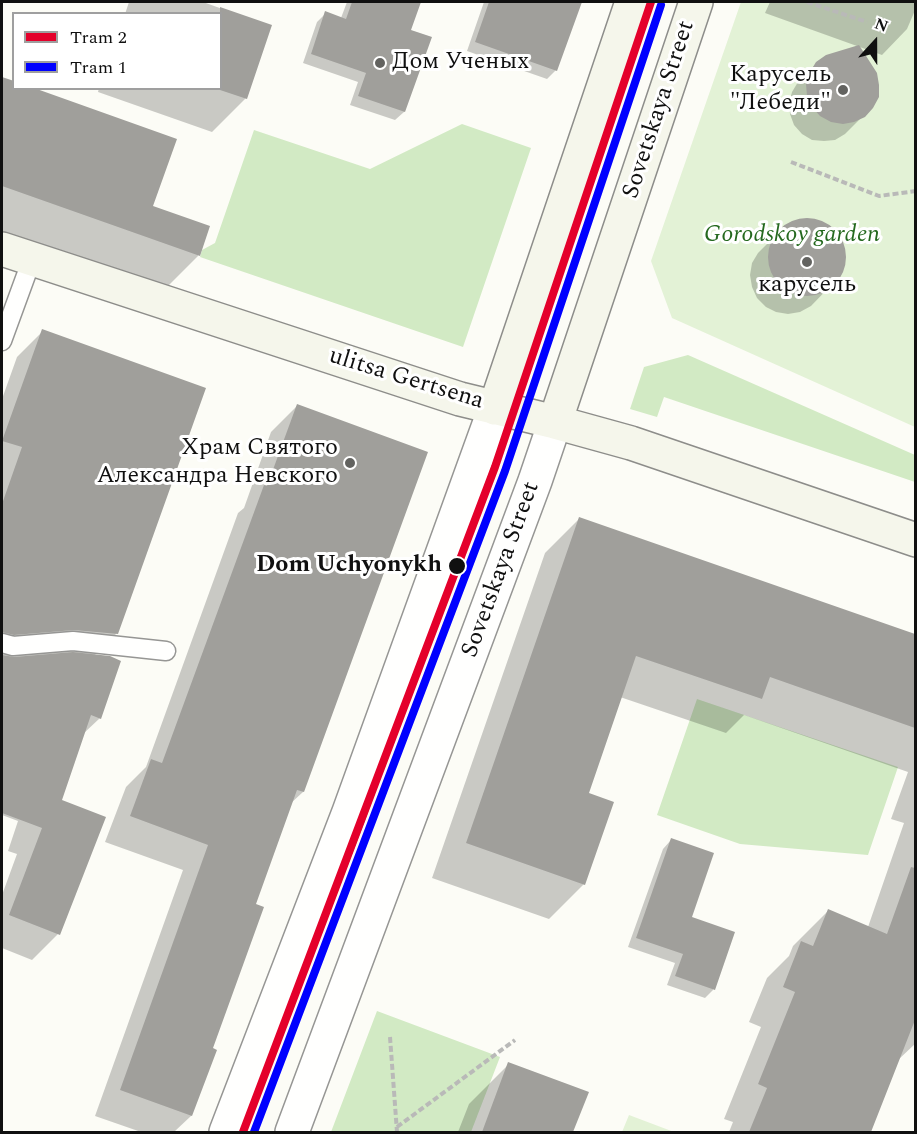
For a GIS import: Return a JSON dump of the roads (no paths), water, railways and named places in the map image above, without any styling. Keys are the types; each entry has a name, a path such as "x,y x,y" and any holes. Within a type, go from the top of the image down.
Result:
{"street":[{"path":"226,1132 349,812 495,408 632,2"},
{"name":"Sovetskaya Street","path":"292,1132 527,503 696,2"},
{"name":"ulitsa Gertsena","path":"17,254 429,389 631,443 915,540"}],"lane":[{"path":"2,340 17,254"},
{"path":"2,643 13,646 73,641 166,651"}],"tram line":[{"name":"2","path":"243,1132 495,467 651,2"},
{"name":"1","path":"254,1132 505,471 661,5"}],"place":[{"name":"Дом Ученых","path":"380,63"},
{"name":"Карусель \"Лебеди\"","path":"843,90"},
{"name":"карусель","path":"807,262"},
{"name":"Храм Святого Александра Невского","path":"350,463"},
{"name":"Dom Uchyonykh","path":"457,566"}],"park label":[{"name":"Gorodskoy garden","path":"792,236"}]}
